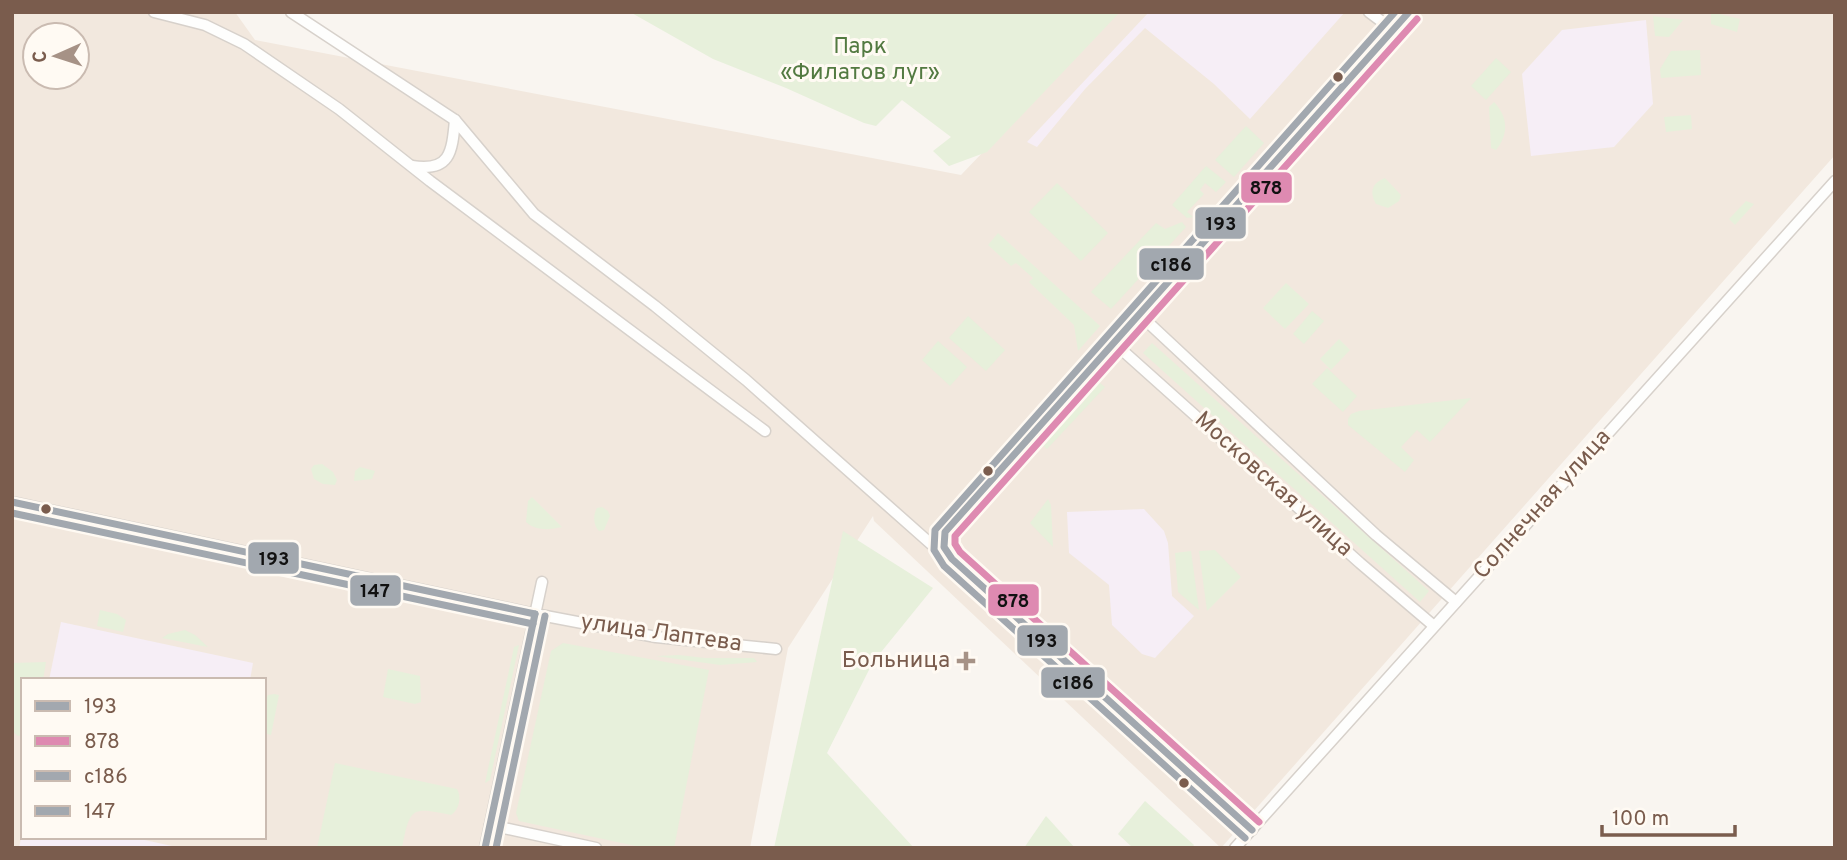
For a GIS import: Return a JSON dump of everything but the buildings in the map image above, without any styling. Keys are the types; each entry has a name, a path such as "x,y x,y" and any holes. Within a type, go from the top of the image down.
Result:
{"street":[{"path":"154,12 205,25 244,44 339,109 765,431"},
{"path":"291,12 455,120 534,214 655,306 746,380 931,544"},
{"path":"1369,12 1394,30"},
{"path":"1252,830 961,568 946,553 945,532 1409,12"},
{"path":"410,165 429,168 440,165 449,155 455,120"},
{"name":"Солнечная улица","path":"1235,848 1835,181"},
{"name":"Московская улица","path":"1139,314 1376,535 1456,602"},
{"name":"Московская улица","path":"1113,342 1434,626"},
{"name":"улица Лаптева","path":"12,502 534,614 656,637 776,649"},
{"path":"485,848 542,582"},
{"path":"490,825 596,848"}],"shaded area":[{"path":"12,12 235,12 255,40 961,175 1117,12 1835,12 1835,155 1221,848 874,521 873,516 788,648 750,848 12,848"},
{"path":"1149,12 1345,12 1250,119 1214,84 1145,28 1085,89 1037,147 1027,142"},
{"path":"1646,20 1653,104 1614,147 1531,156 1522,74 1562,30"},
{"path":"1144,509 1164,531 1168,543 1172,596 1194,616 1155,658 1142,654 1112,625 1109,585 1069,553 1067,512"},
{"path":"61,622 253,663 250,678 49,678"},
{"path":"21,838 140,839 181,848 19,848"}],"green space":[{"name":"Парк «Филатов луг»","path":"630,12 1120,12 987,152 949,166 933,151 951,137 902,100 876,126 864,123 713,59"},
{"path":"1711,12 1740,19 1737,32 1711,24"},
{"path":"1653,16 1683,20 1669,37 1655,36"},
{"path":"1700,50 1701,75 1661,78 1660,69 1671,51"},
{"path":"1496,58 1511,72 1486,100 1471,86"},
{"path":"1494,102 1502,114 1505,126 1503,138 1496,150 1491,148 1489,107"},
{"path":"1691,115 1692,129 1666,132 1664,117"},
{"path":"1246,126 1264,143 1234,177 1215,160"},
{"path":"1206,166 1226,182 1216,192 1205,183 1200,190 1204,194 1187,212 1193,217 1187,218 1172,205"},
{"path":"1385,178 1401,195 1399,201 1388,208 1376,204 1373,196 1375,185"},
{"path":"1057,183 1108,233 1081,261 1029,212"},
{"path":"1746,201 1754,204 1735,225 1729,219"},
{"path":"1182,222 1186,227 1111,309 1091,292 1156,223 1165,229"},
{"path":"998,233 1100,326 1078,351 1074,325 1029,282 1033,278 1016,263 1011,266 988,245"},
{"path":"1286,283 1309,304 1285,329 1263,308"},
{"path":"1312,311 1324,321 1304,344 1293,334"},
{"path":"968,316 1005,350 986,371 949,338"},
{"path":"1339,339 1350,350 1331,370 1320,359"},
{"path":"938,341 967,367 950,386 922,360"},
{"path":"1152,343 1429,591 1420,602 1143,353"},
{"path":"1327,368 1357,396 1343,412 1312,384"},
{"path":"1096,380 1105,387 1047,449 1039,442 1084,401"},
{"path":"1471,398 1430,442 1417,430 1401,447 1414,460 1405,472 1348,425 1351,414 1359,411"},
{"path":"322,464 333,472 337,480 335,485 323,484 314,479 311,469 314,465"},
{"path":"360,467 375,471 372,479 354,481 355,471"},
{"path":"532,497 562,527 543,529 526,522 528,501"},
{"path":"1048,499 1051,505 1053,547 1030,523"},
{"path":"602,507 610,516 604,530 599,531 594,517 597,508"},
{"path":"23,516 107,533 109,537 23,520"},
{"path":"843,531 933,588 873,662 827,753 914,848 774,848"},
{"path":"1215,550 1241,577 1207,611 1199,551"},
{"path":"1191,551 1199,610 1178,592 1175,553"},
{"path":"258,565 375,589 378,592 375,594 257,569"},
{"path":"395,593 505,616 504,621 392,597"},
{"path":"100,610 117,614 126,620 123,632 97,626"},
{"path":"185,630 195,635 208,647 162,638"},
{"path":"563,643 709,670 674,848 645,848 519,821 516,813 551,651"},
{"path":"519,645 490,780 485,783 514,647"},
{"path":"656,656 754,658 757,662 720,665"},
{"path":"46,662 43,678 21,678 21,735 18,736 12,731 12,694 15,694 12,692 12,663"},
{"path":"388,669 420,676 421,702 415,704 383,697"},
{"path":"268,695 279,695 271,735 266,734"},
{"path":"335,763 457,789 458,807 451,815 428,811 414,813 407,824 402,848 317,848"},
{"path":"1145,801 1194,845 1192,848 1133,848 1118,834"},
{"path":"1046,816 1075,848 1024,848"}],"transit line":[{"name":"с186","path":"1245,838 944,566 934,550 935,530 1395,12"},
{"name":"193","path":"1252,830 952,559 944,547 945,532 1409,12"},
{"name":"878","path":"1259,822 960,552 955,544 955,536 1417,19"},
{"name":"193","path":"12,502 535,614"},
{"name":"147","path":"12,513 533,624"},
{"name":"193","path":"485,848 535,614"},
{"name":"147","path":"496,848 545,616"}],"place":[{"name":"Больница","path":"966,661"}]}
